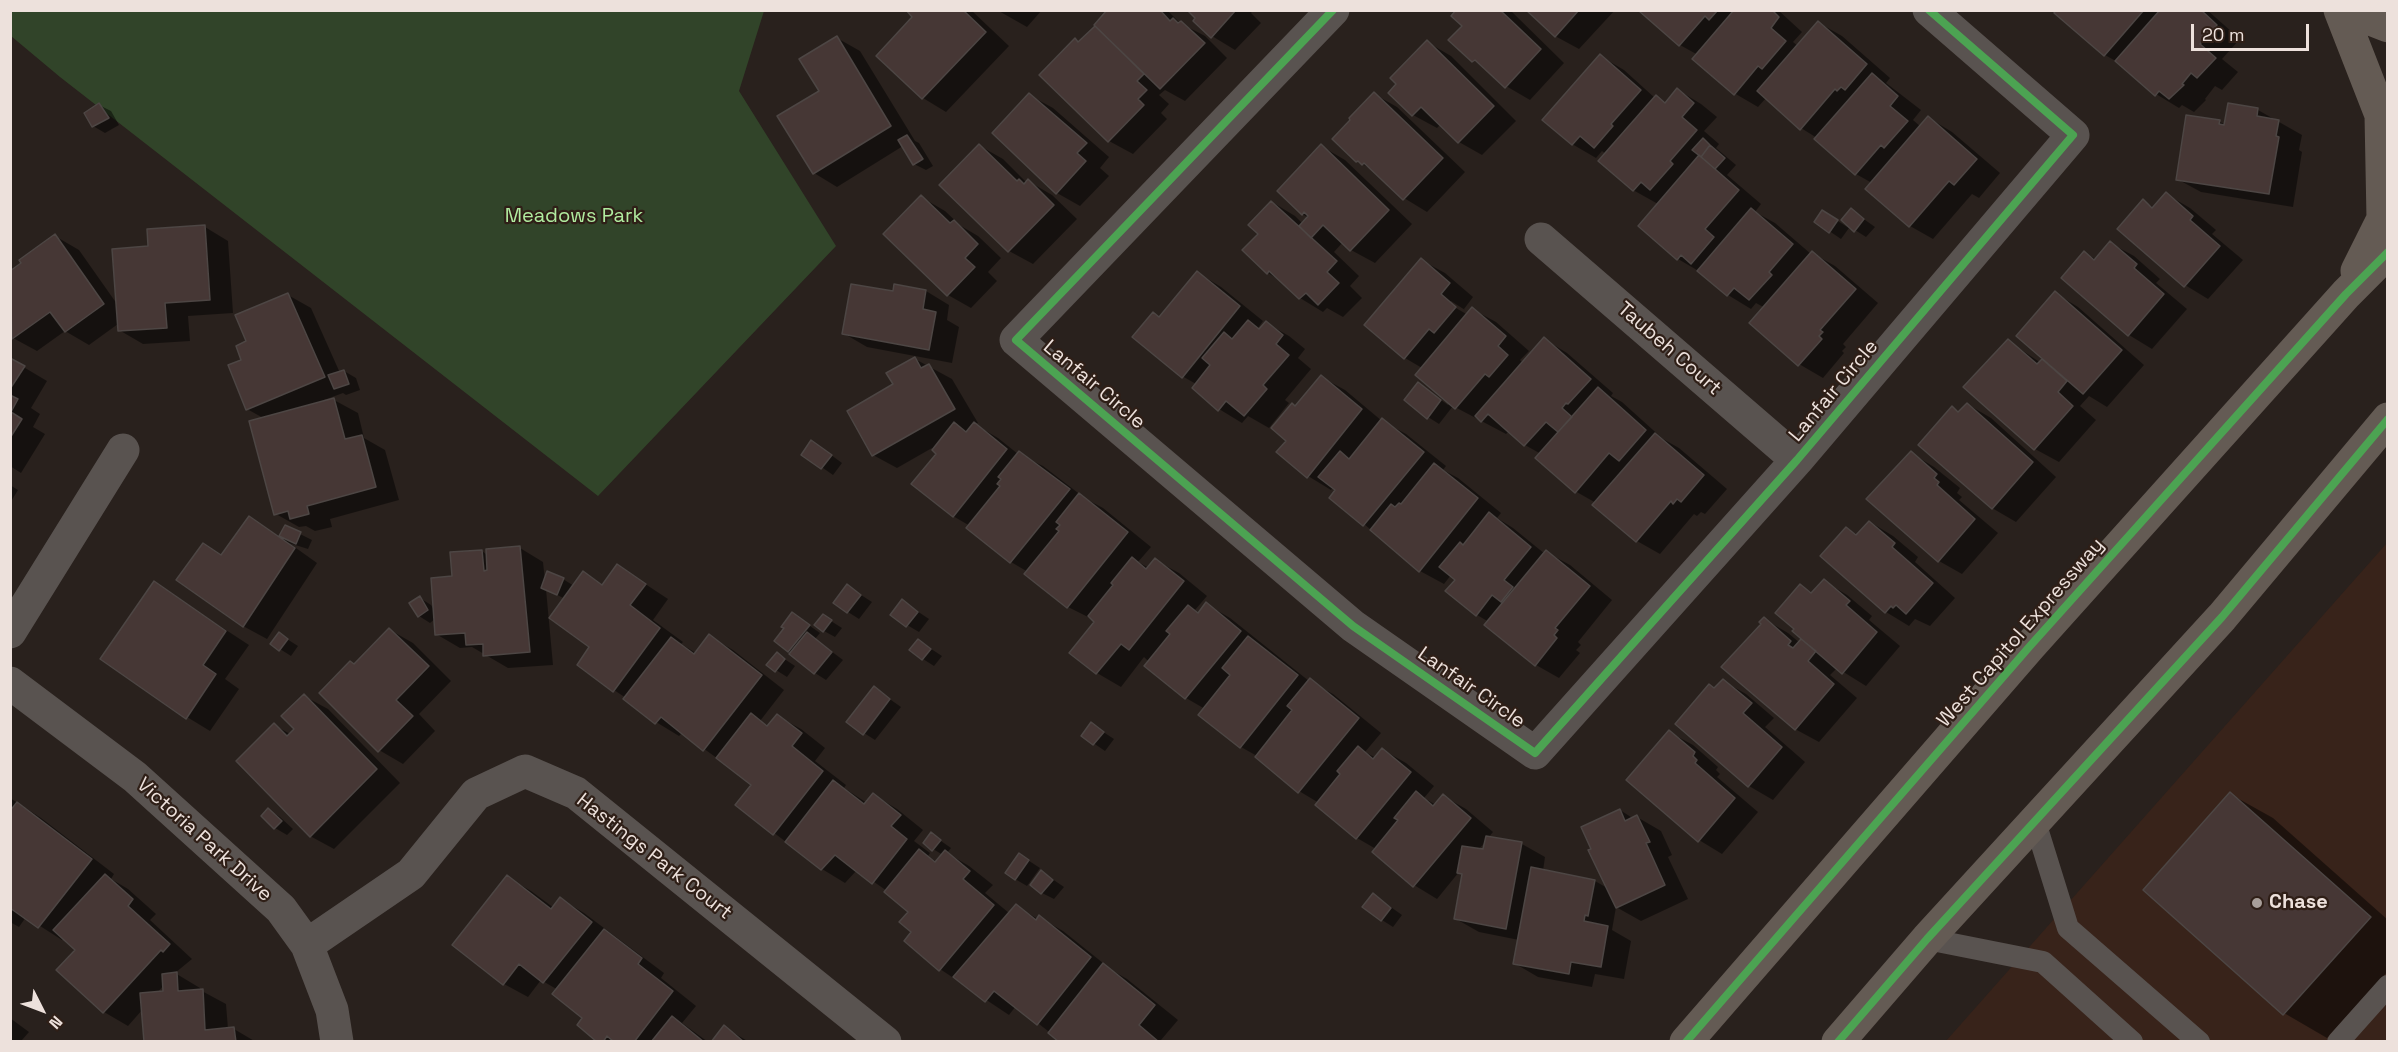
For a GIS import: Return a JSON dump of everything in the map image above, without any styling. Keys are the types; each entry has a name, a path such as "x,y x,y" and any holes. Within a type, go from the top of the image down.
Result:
{"highway":[{"path":"2340,10 2380,116 2383,219 2346,294"},
{"path":"2347,10 2388,26"},
{"name":"West Capitol Expressway","path":"1686,1041 2030,646 2346,294 2388,252"},
{"path":"1838,1041 1927,939 2222,617 2388,419"}],"street":[{"name":"Lanfair Circle","path":"1333,10 1016,340 1353,626 1535,753 1797,460 2073,135 1951,17"},
{"name":"Taubeh Court","path":"1541,238 1797,460"},
{"path":"10,632 123,450"},
{"name":"Victoria Park Drive","path":"10,683 143,785 281,909 307,945 332,1010 337,1041"},
{"name":"Hastings Park Court","path":"307,945 411,874 476,794 525,771 576,793 885,1041"}],"lane":[{"path":"2035,822 2068,928 2199,1041"},
{"path":"1927,939 2043,962 2132,1041"},
{"path":"2338,1041 2388,986"}],"shaded area":[{"path":"2387,543 2387,1041 1946,1041"}],"green space":[{"name":"Meadows Park","path":"10,11 764,11 739,91 836,246 598,496 60,77 11,36"}],"building":[{"path":"906,10 963,10 986,32 922,99 876,56 912,17"},
{"path":"1107,10 1160,10 1170,21 1173,18 1178,23 1181,21 1205,43 1160,89 1094,25"},
{"path":"1187,10 1236,10 1211,38 1193,21 1195,18"},
{"path":"1456,10 1500,10 1541,49 1505,88 1475,60 1472,62 1448,40 1462,26 1451,16"},
{"path":"1526,10 1579,10 1555,37"},
{"path":"1718,10 1709,20 1705,16 1679,46 1639,11"},
{"path":"1734,10 1772,10 1779,17 1771,28 1786,41 1762,69 1758,66 1734,95 1692,59"},
{"path":"2056,10 2144,10 2104,56 2054,13"},
{"path":"2160,10 2201,10 2217,25 2200,44 2216,58 2197,78 2191,73 2182,84 2184,85 2169,99 2159,91 2155,96 2115,61"},
{"path":"1818,21 1867,64 1845,90 1841,87 1837,91 1835,89 1800,130 1757,91"},
{"path":"1095,26 1144,74 1137,81 1147,90 1138,99 1144,105 1108,142 1039,75 1075,38 1078,42"},
{"path":"837,36 891,126 813,174 777,116 819,91 799,59"},
{"path":"1427,40 1494,106 1458,143 1421,107 1412,116 1388,93 1396,84 1390,78"},
{"path":"1600,54 1641,90 1611,124 1613,126 1594,148 1580,136 1572,145 1542,120"},
{"path":"1872,73 1898,96 1890,106 1908,121 1884,148 1881,145 1855,175 1814,139"},
{"path":"1677,88 1694,103 1682,117 1697,130 1670,161 1673,164 1650,190 1641,182 1633,191 1598,161 1656,95 1665,103"},
{"path":"1374,92 1443,158 1403,200 1364,163 1362,165 1356,162 1332,139"},
{"path":"1029,93 1087,143 1077,153 1086,161 1056,194 992,133"},
{"path":"99,103 109,118 92,127 84,113"},
{"path":"2228,103 2258,108 2257,116 2279,120 2276,136 2279,137 2269,194 2176,180 2186,115 2220,120 2219,124 2224,125"},
{"path":"1928,116 1977,159 1954,185 1949,181 1909,227 1865,189"},
{"path":"907,135 923,159 913,165 898,140"},
{"path":"1703,138 1710,145 1701,157 1692,150"},
{"path":"979,144 1017,181 1019,179 1024,184 1028,179 1054,205 1008,252 939,185"},
{"path":"1321,144 1389,210 1350,251 1323,225 1311,238 1299,226 1308,216 1304,212 1302,215 1277,191"},
{"path":"1710,145 1725,158 1715,169 1701,157"},
{"path":"1699,155 1739,190 1705,229 1714,237 1691,264 1681,255 1677,260 1638,226"},
{"path":"2166,192 2193,216 2190,220 2220,246 2184,287 2117,229 2143,199 2152,208"},
{"path":"921,195 950,223 954,220 978,244 965,258 975,267 947,296 883,234"},
{"path":"1271,201 1337,261 1327,272 1339,283 1318,305 1306,293 1299,299 1269,271 1267,274 1242,250 1258,234 1248,225"},
{"path":"1751,208 1793,244 1769,272 1772,275 1749,300 1734,288 1727,296 1697,271"},
{"path":"1851,208 1864,219 1854,232 1841,220"},
{"path":"1822,210 1838,220 1829,233 1814,222"},
{"path":"205,225 210,300 165,303 167,328 118,331 112,249 148,246 147,229"},
{"path":"55,234 104,304 65,332 50,312 12,339 10,271 21,263 19,260"},
{"path":"2110,241 2137,264 2134,268 2164,294 2128,336 2061,278 2084,251 2094,260"},
{"path":"1812,251 1856,289 1820,330 1823,332 1819,336 1822,339 1798,366 1749,323"},
{"path":"1421,258 1450,283 1441,294 1456,307 1434,333 1429,329 1404,359 1364,325"},
{"path":"1197,271 1240,306 1182,378 1132,337 1153,312 1159,317"},
{"path":"851,284 893,291 894,284 926,290 923,309 936,312 929,350 842,334"},
{"path":"2055,291 2122,350 2083,394 2016,336"},
{"path":"288,293 325,377 246,410 228,365 241,360 236,346 246,341 235,315"},
{"path":"1472,307 1506,336 1498,346 1508,355 1489,377 1485,374 1455,409 1415,375"},
{"path":"1248,320 1259,329 1266,321 1283,335 1276,344 1289,355 1263,385 1267,389 1244,416 1226,401 1218,411 1192,388 1210,365 1202,358 1224,332 1232,339"},
{"path":"1544,337 1591,379 1562,408 1572,417 1558,432 1546,422 1524,446 1488,414 1481,422 1475,416"},
{"path":"2008,339 2037,364 2042,359 2067,381 2058,392 2073,406 2034,450 1963,387"},
{"path":"915,357 921,368 929,364 955,409 872,456 847,411 893,384 886,373"},
{"path":"10,358 25,366 10,389"},
{"path":"344,370 349,384 334,389 328,375"},
{"path":"1321,375 1362,409 1307,478 1276,452 1286,441 1271,428 1292,403 1295,406"},
{"path":"1418,382 1441,400 1427,419 1404,400"},
{"path":"1598,387 1646,430 1619,461 1609,453 1575,493 1535,458"},
{"path":"10,395 18,399 11,412 22,419 10,438"},
{"path":"334,398 345,439 362,435 376,487 307,506 309,514 290,519 288,511 274,515 249,421"},
{"path":"1967,403 2033,462 1992,509 1918,445 1952,406 1958,412"},
{"path":"1382,418 1424,452 1363,526 1329,498 1335,490 1318,477 1340,451 1349,459"},
{"path":"954,422 966,432 974,422 1007,449 953,517 911,484 936,454 932,450"},
{"path":"1655,433 1704,475 1681,502 1677,499 1673,504 1671,501 1636,542 1592,505"},
{"path":"811,440 832,455 821,469 801,455"},
{"path":"1019,451 1070,489 1010,563 966,528 1000,486 997,484 1001,479 998,477"},
{"path":"1911,451 1937,474 1934,478 1939,482 1937,485 1975,519 1938,562 1866,499"},
{"path":"1434,463 1478,498 1419,572 1370,530 1391,504 1395,507 1401,504"},
{"path":"1079,493 1128,532 1067,608 1024,574 1059,531 1056,529 1060,525 1056,522"},
{"path":"1489,512 1531,547 1504,580 1513,587 1501,602 1492,595 1476,616 1445,591 1455,580 1439,567 1460,542 1463,545"},
{"path":"249,516 295,548 243,627 176,580 203,543 221,555"},
{"path":"1869,521 1895,543 1892,547 1933,583 1906,614 1896,605 1893,608 1891,606 1885,613 1820,556 1846,527 1856,535"},
{"path":"285,525 301,532 296,544 279,536"},
{"path":"520,546 530,652 483,656 483,644 466,645 465,633 435,635 431,578 452,576 450,552 482,550 484,571 487,570 486,549"},
{"path":"1546,550 1590,586 1555,628 1558,630 1554,635 1557,638 1535,666 1484,625"},
{"path":"1132,557 1146,569 1155,558 1184,581 1129,650 1121,644 1096,674 1069,653 1094,622 1088,616"},
{"path":"617,564 646,584 630,605 660,628 613,692 577,665 589,647 549,618 583,571 602,585"},
{"path":"547,571 564,578 557,595 541,588"},
{"path":"1824,579 1850,601 1846,605 1877,632 1842,674 1792,631 1794,629 1775,613 1800,584 1811,593"},
{"path":"154,581 226,631 203,665 216,674 186,719 100,659"},
{"path":"847,584 861,595 847,613 833,603"},
{"path":"420,596 428,610 418,617 409,603"},
{"path":"902,599 918,612 906,627 890,615"},
{"path":"1206,602 1241,631 1185,699 1144,666 1170,634 1166,631 1188,605 1198,613"},
{"path":"792,612 810,625 788,652 774,641"},
{"path":"823,614 832,620 823,632 814,625"},
{"path":"1764,617 1791,641 1788,645 1793,648 1801,639 1816,651 1808,661 1834,684 1795,730 1721,667 1761,624 1759,622"},
{"path":"389,628 429,666 396,700 413,716 378,752 319,693 350,661 354,664"},
{"path":"279,632 288,639 279,651 270,644"},
{"path":"807,632 832,652 814,674 789,654"},
{"path":"709,634 762,675 703,751 661,717 655,724 623,699 671,637 694,654"},
{"path":"1248,636 1298,675 1240,748 1198,715 1230,675 1222,668"},
{"path":"918,639 931,649 922,660 909,650"},
{"path":"777,652 785,659 775,672 766,665"},
{"path":"1310,678 1359,718 1298,793 1255,757 1292,710 1287,706"},
{"path":"1723,679 1752,703 1743,713 1782,747 1748,787 1675,724 1709,684 1714,688"},
{"path":"874,686 890,699 863,735 846,722"},
{"path":"304,694 377,769 310,837 236,761 274,723 287,736 294,729 281,716"},
{"path":"751,713 767,726 777,714 802,733 792,746 823,771 773,835 735,805 751,785 716,758"},
{"path":"1091,722 1104,732 1093,745 1081,736"},
{"path":"1669,730 1695,752 1693,756 1697,760 1695,763 1735,798 1698,842 1626,780"},
{"path":"1358,746 1373,759 1382,748 1411,772 1356,839 1315,805 1340,774 1337,771"},
{"path":"833,780 864,804 873,793 901,815 891,826 907,839 872,884 835,855 821,870 785,842"},
{"path":"1416,791 1433,806 1443,794 1471,818 1413,887 1372,852 1398,820 1394,818"},
{"name":"Chase","path":"2230,792 2371,917 2283,1015 2143,890"},
{"path":"17,802 92,859 38,928 10,908 10,811"},
{"path":"268,808 282,821 274,829 261,816"},
{"path":"1620,809 1625,821 1637,815 1650,842 1646,843 1665,885 1616,908 1588,850 1591,849 1581,827"},
{"path":"931,832 941,840 932,851 923,843"},
{"path":"1486,836 1522,842 1506,929 1454,919 1462,874 1457,873 1462,846 1483,849"},
{"path":"919,849 935,862 945,850 970,871 963,879 994,905 939,971 904,941 911,932 899,922 908,912 884,892"},
{"path":"1019,853 1029,860 1015,880 1005,873"},
{"path":"1531,867 1595,880 1588,916 1585,915 1584,921 1608,926 1601,967 1571,962 1569,974 1513,964"},
{"path":"1041,870 1053,880 1041,894 1030,885"},
{"path":"105,874 133,899 128,906 170,944 163,952 161,950 103,1013 56,970 75,950 53,930"},
{"path":"507,875 551,909 560,897 592,922 543,983 519,964 503,985 452,945"},
{"path":"1373,893 1391,908 1381,921 1362,907"},
{"path":"1016,904 1036,920 1039,915 1091,957 1037,1025 994,991 985,1002 953,977"},
{"path":"604,929 642,958 638,964 673,991 634,1042 614,1042 607,1036 603,1042 597,1042 577,1025 582,1018 552,994"},
{"path":"1103,963 1155,1005 1139,1025 1159,1042 1059,1042 1048,1033"},
{"path":"177,972 178,991 203,989 205,1030 234,1027 236,1042 144,1042 140,993 163,991 162,974"},
{"path":"672,1016 704,1042 651,1042"},
{"path":"724,1025 744,1042 711,1042"}],"cycle path":[{"path":"1333,10 1016,340 1353,626 1535,753 1797,460 2073,135 1929,10"},
{"path":"1686,1042 2030,646 2346,294 2388,252"},
{"path":"1838,1042 1927,939 2222,617 2388,419"}],"place":[{"name":"Chase","path":"2257,903"}]}
